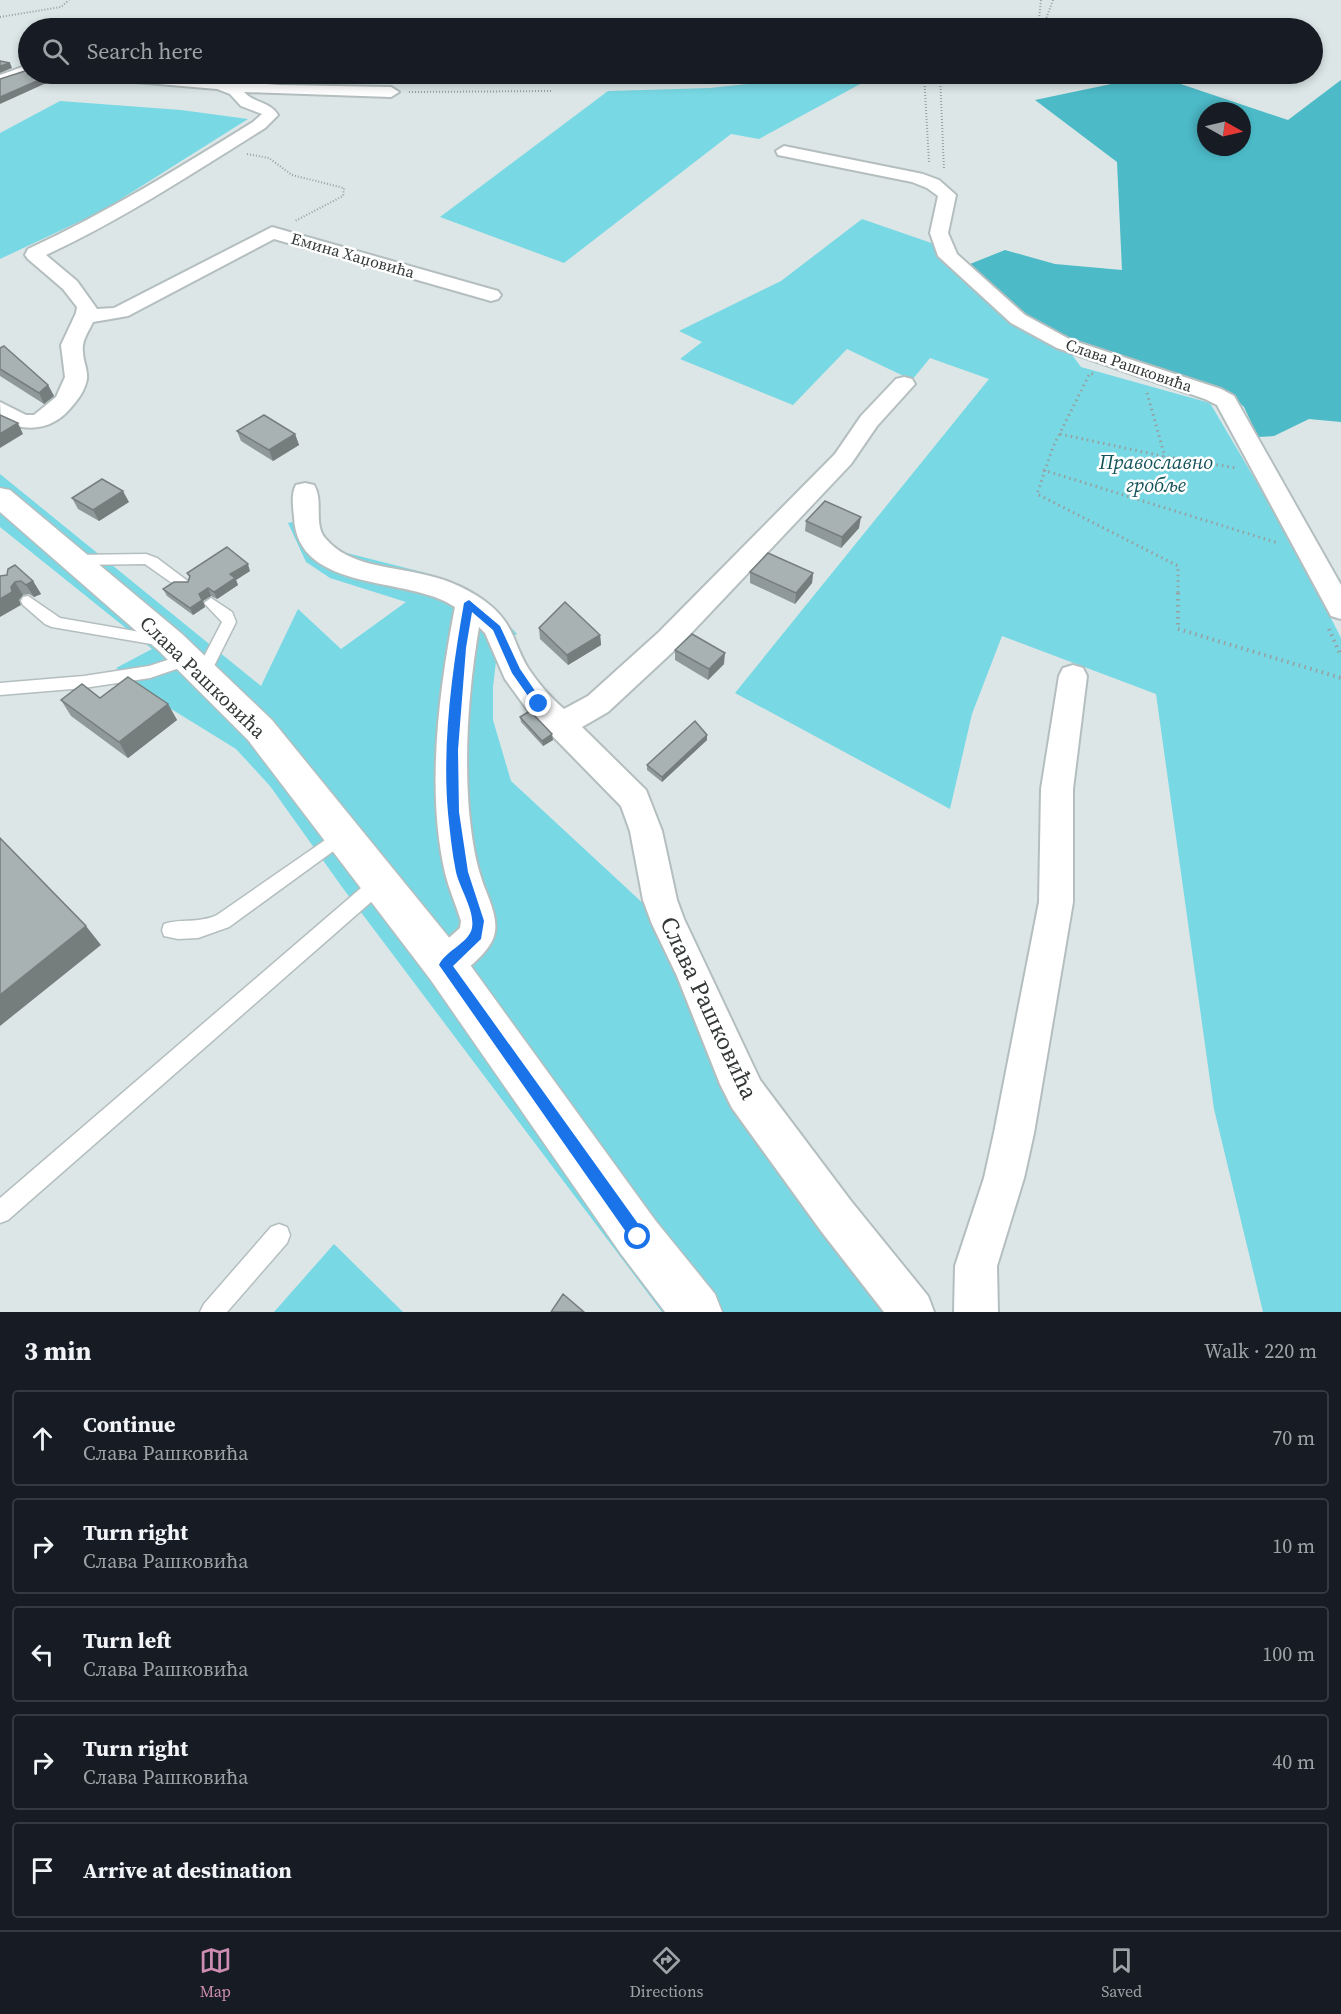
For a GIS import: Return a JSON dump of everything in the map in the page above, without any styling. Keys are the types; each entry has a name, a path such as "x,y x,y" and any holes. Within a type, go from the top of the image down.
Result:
{"main road":[{"name":"Слава Рашковића","path":"0,497 187,658 260,730 445,965 638,1237 697,1312"}],"street":[{"path":"10,61 18,64"},
{"path":"0,80 18,72"},
{"path":"0,409 12,418 36,422 48,418 70,395 76,380 72,346 75,335 85,321 87,307 70,285 35,253 85,229 161,186 259,125 270,112 246,103 234,91 216,84"},
{"path":"223,84 279,90 390,92"},
{"path":"784,151 917,178 933,184 947,195"},
{"name":"Слава Рашковића","path":"947,195 939,233 948,256 1018,319 1064,344 1213,394 1226,401 1341,609"},
{"name":"Емина Хаџовића","path":"85,321 121,312 272,233 491,295"},
{"path":"558,723 577,717 598,704 669,639 843,459 869,421 904,384"},
{"name":"Слава Рашковића","path":"305,491 307,529 314,542 331,559 362,571 426,584 469,603 497,628 515,671 525,686 558,723 635,799 646,831 660,900 669,924 692,970 734,1071 746,1094 836,1216 912,1312"},
{"path":"445,965 477,935 478,921 462,872 453,812 452,777 452,750 461,648 469,603"},
{"path":"976,1312 976,1266 1004,1178 1014,1133 1056,902 1057,789 1074,676"}],"lane":[{"path":"74,560 146,559 184,585"},
{"path":"28,601 57,623 187,658"},
{"path":"0,689 84,682 150,672 187,658 229,622 227,616 212,603"},
{"path":"171,930 193,932 208,929 223,921 344,834"},
{"path":"0,1212 381,882"},
{"path":"212,1312 279,1235"}],"path":[{"path":"0,17 61,7 69,0"},
{"path":"1039,18 1041,0"},
{"path":"1048,18 1053,0"},
{"path":"924,84 927,158 947,195"},
{"path":"940,84 943,163 947,195"},
{"path":"390,92 551,91"},
{"path":"220,149 269,158 292,175 344,188 343,196 272,233"},
{"path":"1090,373 1043,470 1037,494 1178,566 1178,629 1341,678"},
{"path":"1146,389 1165,457"},
{"path":"1060,434 1165,457 1239,468"},
{"path":"1043,470 1310,553"}],"green space":[{"path":"747,84 860,84 759,139 731,134 564,263 440,217 608,91 710,88"},
{"path":"60,101 181,110 248,119 102,211 0,259 0,133"},
{"name":"Православно гробље","path":"862,219 943,247 1064,344 1081,367 1210,403 1296,549 1341,638 1341,1312 1263,1312 1214,1109 1156,694 1002,636 972,714 950,809 735,693 989,379 930,358 912,380 847,349 793,405 680,359 702,342 679,331 781,281"},
{"path":"0,474 261,686 298,609 341,649 406,602 330,578 306,562 288,523 313,517 322,536 335,550 426,573 489,604 517,634 498,645 493,687 493,720 511,781 647,907 709,1009 912,1312 662,1312 342,887 270,786 236,749 155,699 116,668 152,649 0,527"},
{"path":"334,1244 403,1312 274,1312"}],"shaded area":[{"path":"1341,80 1341,422 1309,419 1274,436 1258,437 1244,407 1228,392 1069,341 1028,320 965,266 1005,250 1055,264 1122,270 1117,162 1035,100 1111,84 1181,84 1234,102 1197,102 1197,156 1251,156 1251,108 1288,120"}],"building":[{"path":"0,61 10,63 0,66"},
{"path":"18,73 18,84 30,84 0,97 0,79"},
{"path":"4,346 48,385 39,393 0,369 0,348"},
{"path":"0,415 18,423 0,434"},
{"path":"264,415 295,434 269,450 237,431"},
{"path":"102,479 123,491 93,510 72,498"},
{"path":"825,501 861,517 842,537 806,521"},
{"path":"227,547 248,564 230,574 235,578 214,592 208,588 199,594 202,600 190,608 163,589 174,582 188,582 190,576 187,573"},
{"path":"768,553 813,573 796,593 750,572"},
{"path":"15,565 33,581 26,585 21,581 15,582 11,587 12,592 0,599 0,576 7,575 8,569"},
{"path":"565,602 600,635 567,655 539,628"},
{"path":"692,634 725,653 709,669 675,650"},
{"path":"128,677 168,704 119,742 61,700 82,684 100,698"},
{"path":"530,711 552,734 542,741 520,717"},
{"path":"695,721 707,735 662,777 647,765"},
{"path":"0,838 86,926 0,995"},
{"path":"563,1294 584,1312 551,1312"}],"route":[{"path":"539,704 515,671 497,628 469,603 461,648 452,750 452,777 453,812 462,872 478,921 477,935 445,965 638,1237"}]}
